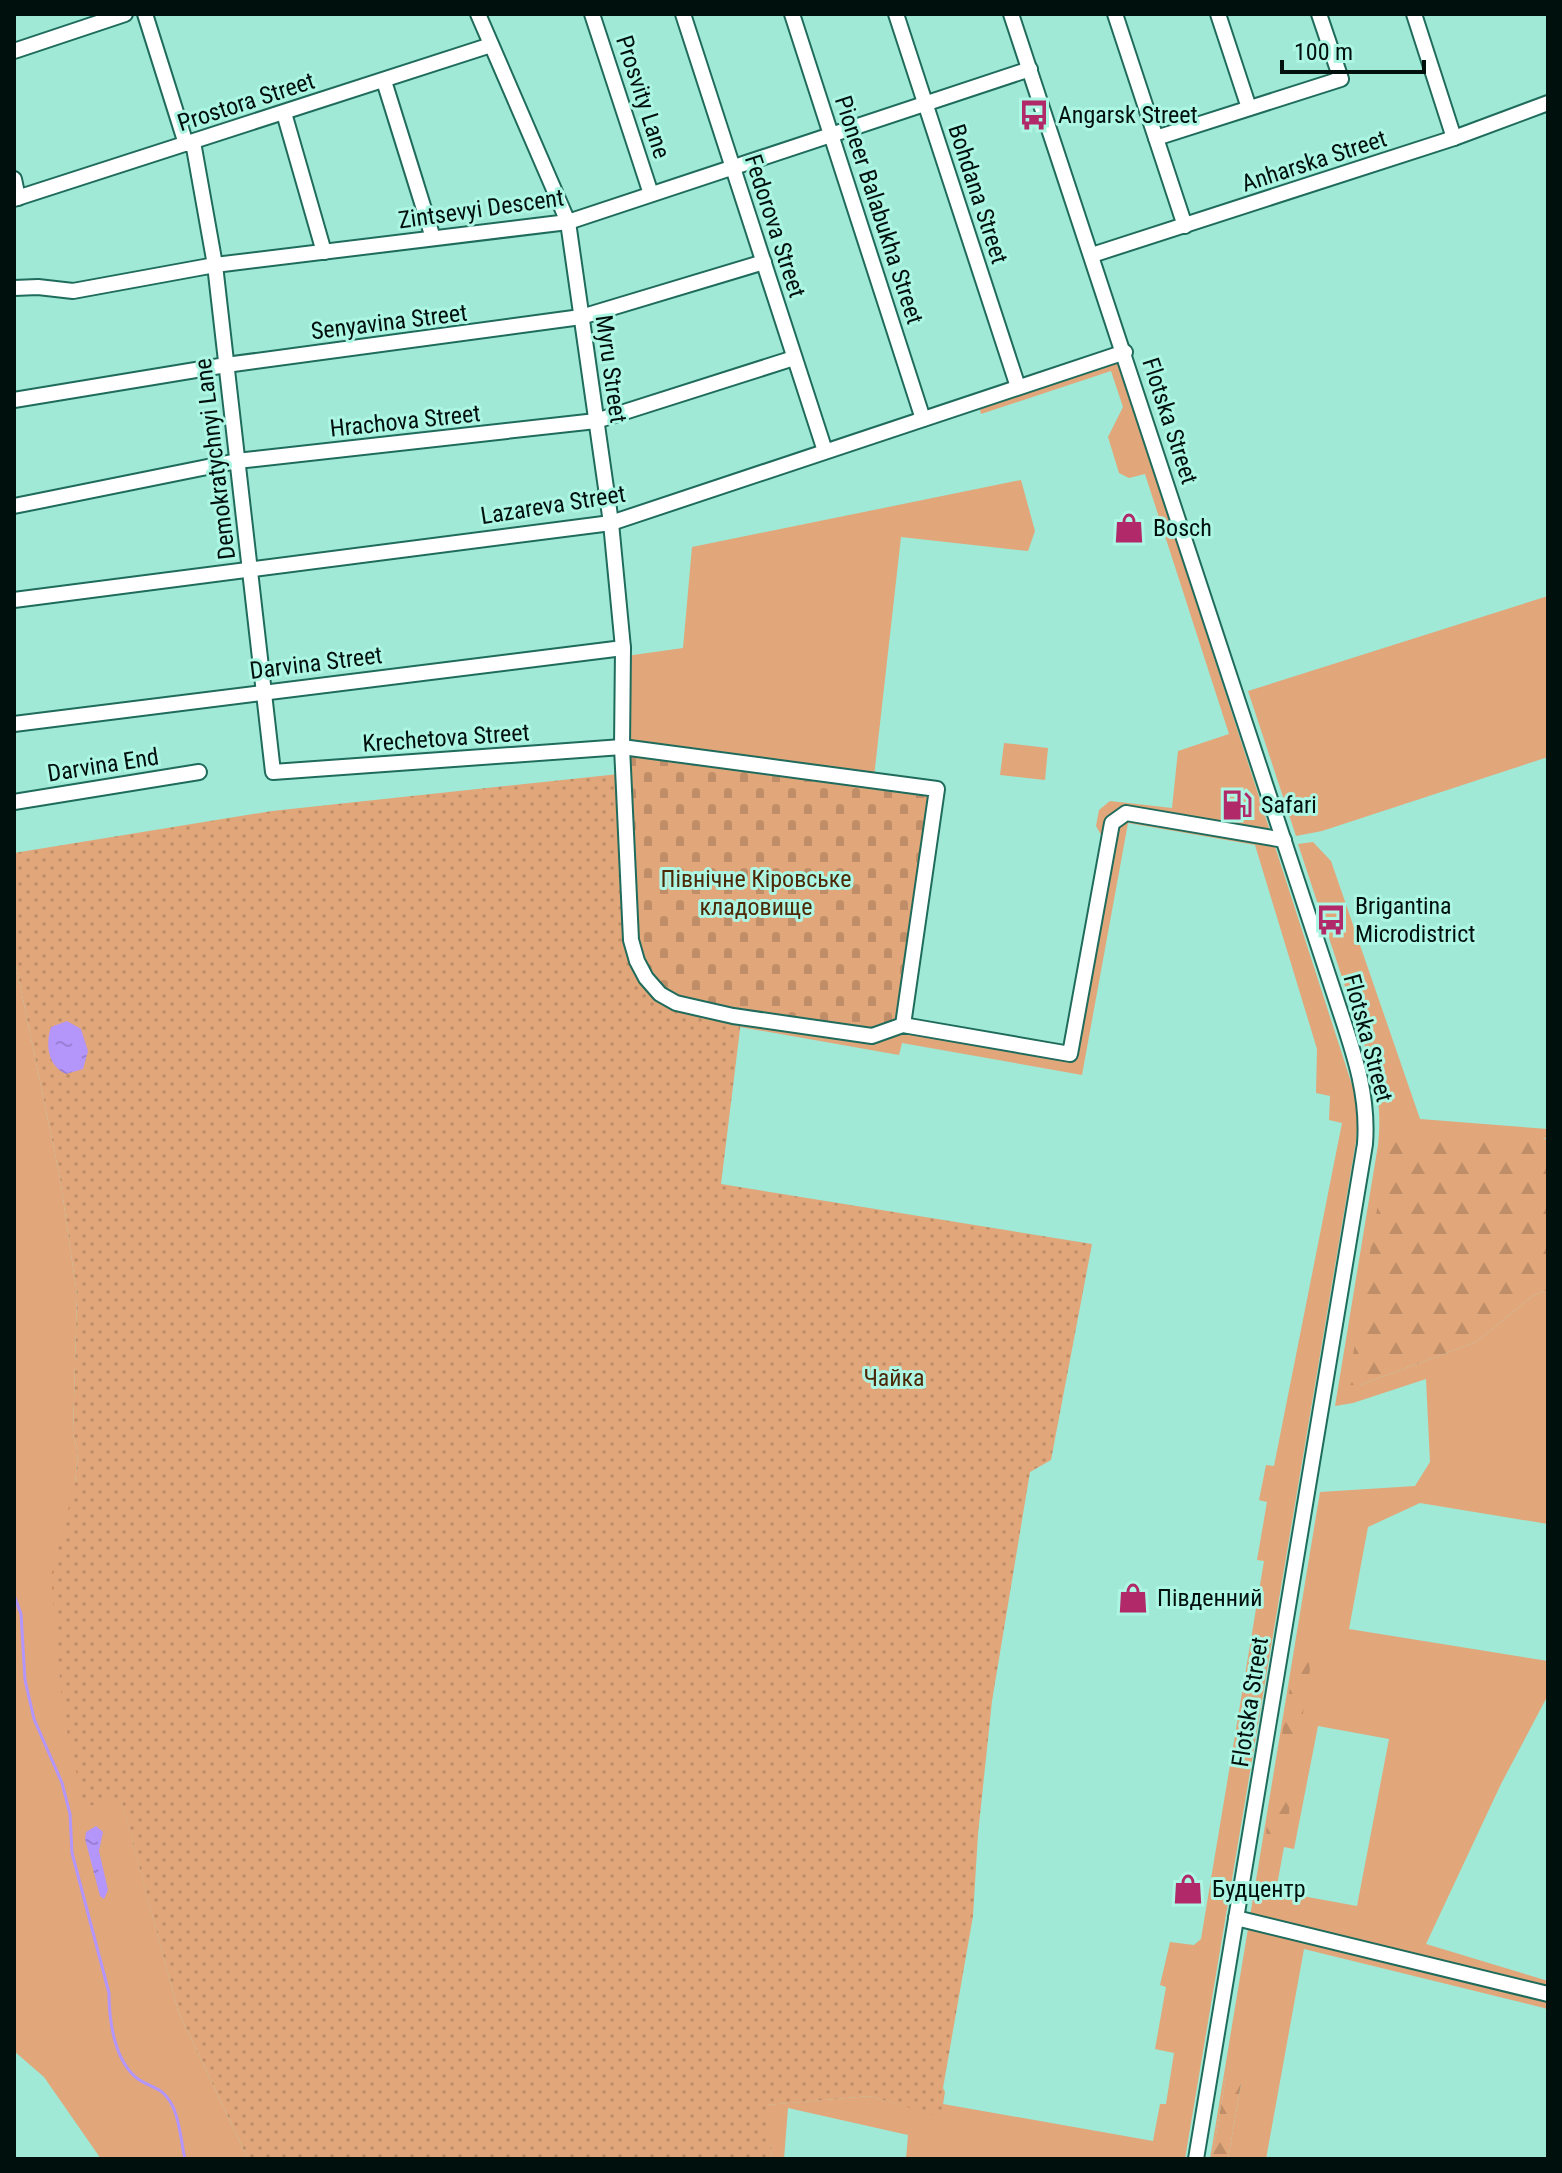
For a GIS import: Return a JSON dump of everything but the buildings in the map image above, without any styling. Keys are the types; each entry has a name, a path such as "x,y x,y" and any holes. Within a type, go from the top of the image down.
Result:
{"street":[{"path":"14,51 125,14"},
{"name":"Demokratychnyi Lane","path":"145,14 189,143 215,265 273,772"},
{"name":"Myru Street","path":"478,14 568,222 611,523 623,648 622,747 631,940 641,970 660,994 676,1003 705,1010 872,1036 903,1025"},
{"name":"Prosvity Lane","path":"592,14 651,194"},
{"name":"Fedorova Street","path":"683,14 825,451"},
{"name":"Pioneer Balabukha Street","path":"792,14 923,419"},
{"name":"Bohdana Street","path":"896,14 1018,387"},
{"name":"Flotska Street","path":"1011,14 1125,352 1361,1077 1367,1118 1196,2159"},
{"path":"1115,14 1185,226"},
{"path":"1218,14 1249,108"},
{"path":"1156,138 1341,79 1319,14"},
{"path":"1414,14 1454,138"},
{"name":"Prostora Street","path":"16,198 491,45"},
{"name":"Zintsevyi Descent","path":"14,288 73,291 215,265 568,222 1030,69"},
{"path":"384,81 433,238"},
{"name":"Anharska Street","path":"1092,255 1454,138 1548,103"},
{"path":"284,113 324,252"},
{"path":"14,179 16,198"},
{"name":"Senyavina Street","path":"14,400 226,365 581,317 764,262"},
{"name":"Lazareva Street","path":"14,600 611,523 1125,352"},
{"name":"Hrachova Street","path":"14,506 237,461 596,421 794,358"},
{"name":"Darvina Street","path":"14,724 623,648"},
{"name":"Krechetova Street","path":"273,772 622,747 937,789 903,1025"},
{"name":"Darvina End","path":"14,802 199,772"},
{"path":"903,1025 1070,1054 1112,823 1126,813 1284,840"},
{"path":"1236,1918 1548,1994"}],"green space":[{"path":"1118,360 1353,1088 1358,1117 1185,2159 906,2159 908,2135 788,2108 784,2159 772,2159 766,2105 870,2096 940,2116 943,2104 1153,2141 1160,2104 1166,2104 1174,2053 1155,2049 1166,1987 1160,1985 1170,1942 1194,1945 1201,1939 1264,1561 1257,1560 1267,1502 1259,1500 1266,1465 1274,1466 1342,1123 1329,1120 1330,1096 1316,1093 1317,1049 1255,845 1128,823 1082,1075 902,1043 899,1055 740,1027 741,1021 908,1030 1066,1048 1104,840 1096,826 1099,810 1110,801 1172,808 1178,751 1229,734 1145,474 1129,478 1119,473 1108,437 1123,407 1111,371 981,414 979,406"},
{"path":"1021,480 1035,531 1028,551 901,537 874,777 626,745 626,656 683,648 692,547"},
{"path":"1548,596 1548,757 1322,831 1296,836 1248,691"},
{"path":"1004,743 1048,748 1045,780 1000,775"},
{"name":"Північне Кіровське кладовище","path":"626,752 931,794 897,1020 868,1031 734,1012 677,1000 649,976 635,939"},
{"name":"Чайка","path":"619,774 626,928 657,997 741,1021 721,1184 1092,1244 1051,1460 1030,1472 992,1701 973,1916 943,2088 941,2117 870,2096 767,2105 772,2159 248,2159 178,2011 121,1799 84,1807 63,1713 51,1576 75,1483 78,1454 73,1434 77,1295 60,1178 14,956 14,853 272,811"},
{"path":"1313,842 1331,861 1420,1119 1548,1129 1548,1139 1544,1138 1348,1384 1360,1385 1476,1342 1534,1295 1548,1290 1548,1524 1420,1503 1368,1527 1349,1629 1548,1661 1548,1695 1501,1784 1426,1944 1548,1981 1548,2009 1304,1949 1266,2159 1228,2159 1241,2084 1226,2076 1210,2159 1320,1492 1415,1486 1430,1462 1426,1379 1335,1406 1378,1145 1379,1105 1371,1065 1298,844","holes":["1318,1726 1389,1739 1357,1906 1302,1896 1301,1901 1275,1896 1284,1847 1294,1849"]},
{"path":"14,956 60,1178 77,1295 73,1434 78,1454 75,1483 121,1798 178,2011 248,2159 101,2159 44,2077 14,2051"},
{"path":"1401,1136 1548,1139 1548,1290 1534,1295 1476,1342 1360,1385 1348,1385 1387,1149"},
{"path":"1299,1653 1308,1656 1310,1670 1296,1756 1294,1761 1284,1763 1279,1752 1295,1658"},
{"path":"1276,1787 1287,1789 1289,1813 1282,1837 1270,1843 1266,1832"},
{"path":"1230,2072 1241,2075 1241,2084 1228,2159 1212,2159 1226,2076"}],"water":[{"path":"67,1021 81,1029 88,1051 83,1069 66,1074 55,1066 48,1041 51,1027"},
{"path":"96,1826 103,1832 99,1851 108,1890 104,1899 100,1896 85,1839 86,1832"}],"waterway":[{"path":"14,1595 21,1614 25,1680 34,1719 62,1783 70,1814 72,1853 109,1993 114,2039 130,2071 160,2091 172,2105 185,2159"}],"place":[{"name":"Angarsk Street","path":"1034,115"},
{"name":"Bosch","path":"1129,528"},
{"name":"Safari","path":"1237,805"},
{"name":"Brigantina Microdistrict","path":"1331,920"},
{"name":"Південний","path":"1133,1598"},
{"name":"Будцентр","path":"1188,1889"}]}
